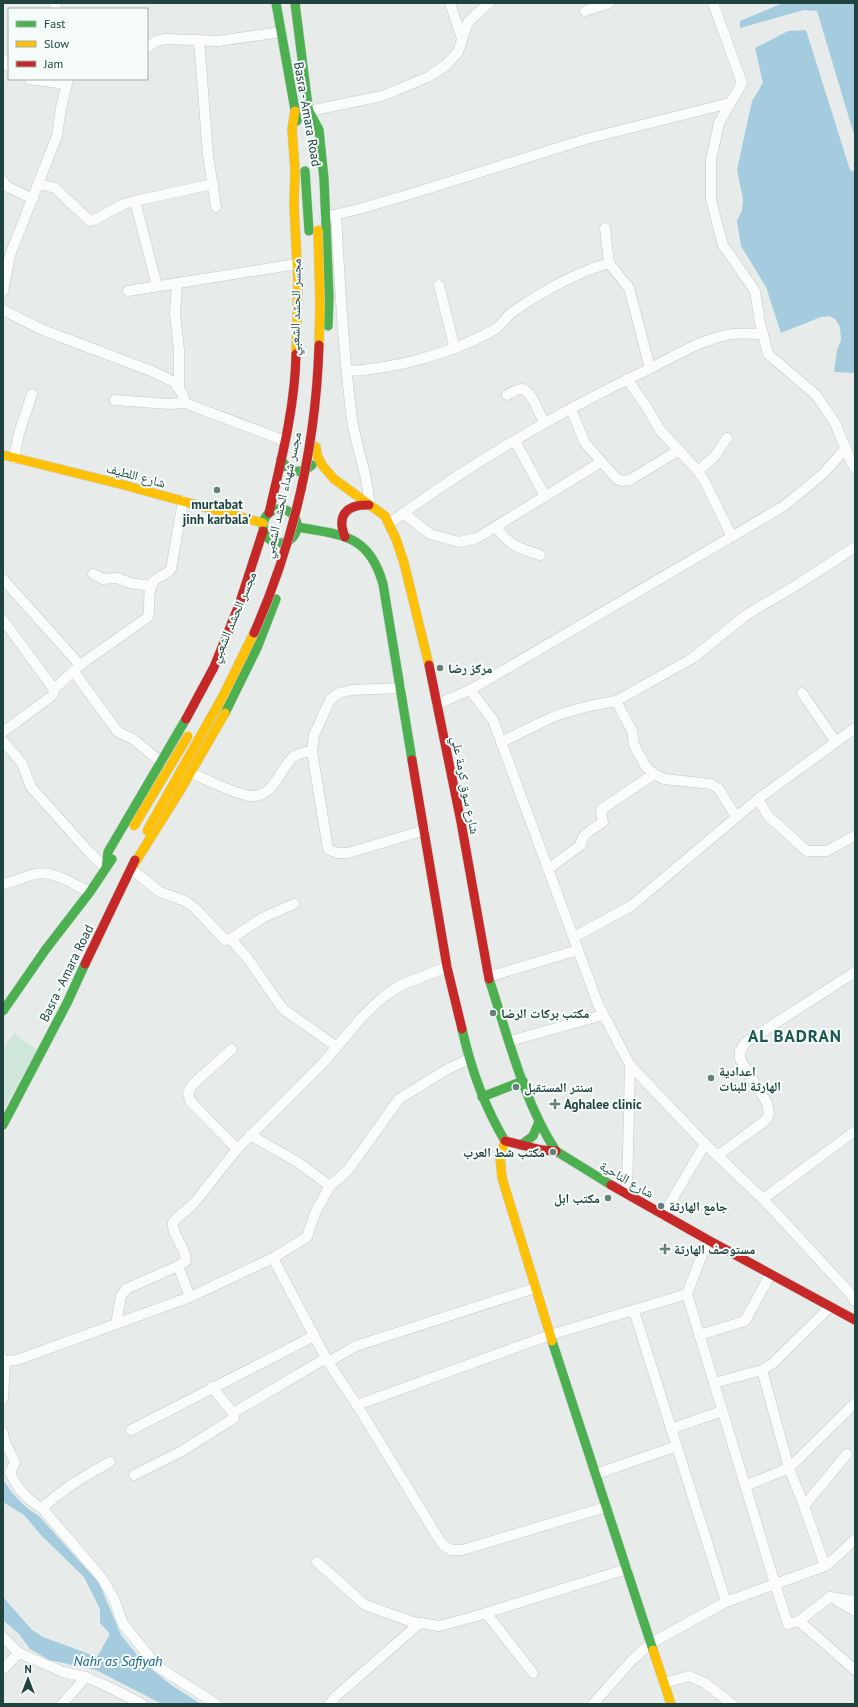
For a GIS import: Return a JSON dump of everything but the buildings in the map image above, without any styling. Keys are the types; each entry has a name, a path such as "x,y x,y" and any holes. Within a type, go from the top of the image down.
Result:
{"main road":[{"name":"Basra - Amara Road","path":"276,3 304,158 308,231"},
{"name":"Basra - Amara Road","path":"295,3 315,164 318,230"},
{"path":"106,868 108,852 182,729 214,667 239,605 263,527 269,513 285,441 296,376 298,310 294,205 295,170 292,129 295,111"},
{"path":"263,527 272,541 278,543 291,539 295,534 296,524 302,506 316,448 324,392 328,345 329,296 324,179 319,130 309,111"},
{"name":"مجسر شهداء الحشد الشعبي","path":"148,831 237,672 263,612 291,526 305,467 317,385 320,330 318,230"},
{"name":"مجسر الحشد الشعبي","path":"308,231 310,290"},
{"name":"شارع سوق كرمة علي","path":"316,448 317,455 322,464 334,479 384,516 396,539 406,570 432,676 461,822 488,977 523,1081 539,1122 556,1151"},
{"name":"شارع اللطيف","path":"3,455 183,501 263,527"},
{"path":"281,459 287,469 297,473 303,472 312,465"},
{"path":"292,476 295,461"},
{"path":"282,515 286,500"},
{"path":"345,537 341,529 341,520 345,511 355,505 369,505"},
{"path":"269,513 274,510 281,509 287,511 293,515 296,524"},
{"path":"296,524 345,537 362,545 376,562 383,584 447,967 469,1059 482,1097 505,1141 521,1146 556,1151"},
{"path":"272,551 278,530"},
{"path":"131,869 224,717 268,625 290,548 291,539"},
{"name":"Basra - Amara Road","path":"3,1011 46,949 90,892 134,826 194,726"},
{"name":"Basra - Amara Road","path":"3,1125 67,1003 148,831"},
{"path":"482,1097 523,1081"},
{"path":"521,1146 532,1136 539,1122"},
{"path":"505,1141 500,1157 502,1178 550,1335 671,1704"},
{"name":"شارع الناحية","path":"556,1151 583,1169 708,1240 855,1320"}],"street":[{"path":"450,3 462,40"},
{"path":"309,111 382,96 428,77 446,65 458,52 468,22 489,3"},
{"path":"585,11 609,3"},
{"path":"713,3 742,83 719,123 711,160 711,199 723,245 755,291 768,354 816,395 836,422 855,468"},
{"path":"148,47 156,41 166,39 218,41 281,32"},
{"path":"199,40 208,155 216,207"},
{"path":"3,291 10,255 57,136 67,81 48,80"},
{"path":"325,217 407,195 586,139 730,102"},
{"path":"3,181 6,186 33,199"},
{"path":"39,184 55,188 90,221 124,204 213,184"},
{"path":"135,201 156,286"},
{"path":"336,215 347,372 352,419 358,450 369,488 369,505"},
{"path":"604,228 609,263 629,288 650,368"},
{"path":"347,372 371,370 455,349 494,331 513,312 560,283 593,268 609,263"},
{"path":"128,291 297,264"},
{"path":"177,283 175,313 179,350 179,389"},
{"path":"439,285 455,349"},
{"path":"3,310 50,332 154,372 174,382 185,403"},
{"path":"389,524 427,496 544,423 627,379 704,342 728,334 763,334"},
{"path":"627,379 646,406 660,430 698,471 732,537"},
{"path":"507,395 522,389 527,391 544,423"},
{"path":"14,458 19,433 32,394"},
{"path":"115,400 168,404 185,403 285,441"},
{"path":"571,409 585,443 616,478 622,481 630,480 679,450"},
{"path":"698,471 715,456 726,438"},
{"path":"515,441 544,496"},
{"path":"437,704 470,690 784,506 824,473 846,448"},
{"path":"403,513 430,534 459,542 477,538 601,462"},
{"path":"3,732 53,695 54,689 77,669 148,617 150,610 151,586 155,580 168,573 171,569 183,501"},
{"path":"496,527 506,540 516,546 540,555"},
{"path":"501,742 556,715 589,706 616,701 693,658 746,615 800,583 855,547"},
{"path":"93,574 103,579 117,578 130,583 151,586"},
{"path":"3,579 77,669 118,732 133,739 161,762"},
{"path":"3,620 54,689"},
{"path":"401,688 352,690 338,693 330,700 314,735 312,751 328,849 337,853 348,853 425,830"},
{"path":"470,690 493,720 598,1004 630,1065 705,1144 763,1199 852,1289 855,1301"},
{"path":"802,693 836,742"},
{"path":"616,701 632,731 634,745 646,767 654,774 664,779 711,784 719,789 736,817"},
{"path":"574,937 631,906 758,799 855,728"},
{"path":"3,741 22,764 31,787 89,852 106,868"},
{"path":"191,773 239,793 251,796 264,794 273,786 293,758 302,752 312,751"},
{"path":"548,869 581,845 580,840 603,822 601,813 602,809 654,774"},
{"path":"758,799 768,816 807,851 827,852 854,836"},
{"path":"131,869 160,892 185,901 194,908 225,940 231,939 262,918 294,904"},
{"path":"3,884 37,874 46,873 90,892"},
{"path":"231,939 248,959 283,1009 337,1047"},
{"path":"488,977 578,950"},
{"path":"116,1324 121,1296 126,1289 186,1261 186,1253 172,1228 173,1222 194,1202 237,1149 337,1047 363,1016 383,997 401,985 447,967"},
{"path":"717,1156 766,1120 768,1113 767,1103 740,1059 740,1051 746,1042 855,972"},
{"path":"510,1041 603,1015"},
{"path":"232,1049 192,1085 188,1093 190,1101 237,1149"},
{"path":"3,1398 4,1360 17,1360 190,1297 273,1258 307,1237 315,1213 330,1186 348,1170 399,1100 446,1070 469,1059"},
{"path":"627,1193 630,1065"},
{"path":"763,1199 855,1131"},
{"path":"250,1135 299,1163 330,1186"},
{"path":"663,1214 705,1144"},
{"path":"708,1240 687,1294 788,1624 799,1621 830,1597 855,1601"},
{"path":"273,1258 327,1360 357,1405 442,1544 451,1550 462,1550 606,1507"},
{"path":"178,1266 190,1297"},
{"path":"699,1335 745,1321 770,1275"},
{"path":"233,1413 327,1360 356,1346 535,1288"},
{"path":"357,1405 550,1335 687,1294"},
{"path":"714,1384 762,1370 773,1363 830,1307"},
{"path":"634,1311 726,1602"},
{"path":"130,1430 314,1336"},
{"path":"762,1370 789,1468 825,1566"},
{"path":"134,1475 182,1451 234,1418 233,1413 212,1387"},
{"path":"745,1486 789,1468 855,1403"},
{"path":"672,1429 722,1411"},
{"path":"3,1433 5,1442 15,1462 10,1473 19,1490 32,1502 42,1508 102,1578 114,1599 123,1624 157,1666 216,1704"},
{"path":"596,1474 677,1446"},
{"path":"804,1506 847,1454"},
{"path":"42,1508 55,1496 88,1474 110,1462"},
{"path":"593,1704 632,1660 651,1642 726,1602 825,1566 855,1539"},
{"path":"317,1562 365,1605 420,1623 439,1626 627,1569"},
{"path":"830,1597 855,1611"},
{"path":"486,1613 533,1673"},
{"path":"799,1621 855,1670"},
{"path":"330,1704 335,1697 379,1657 420,1623"},
{"path":"3,1637 19,1652 63,1672 86,1677 129,1700 142,1704"},
{"path":"3,1669 19,1652"},
{"path":"664,1683 689,1676 705,1683 732,1704"},
{"path":"62,1704 86,1677"}],"green space":[{"path":"14,1033 37,1050 3,1110 3,1049"}],"water":[{"path":"783,3 855,3 855,138 817,11 804,10 740,28 740,21"},
{"path":"806,30 850,170 855,172 855,373 834,372 837,350 841,340 840,327 836,320 830,316 821,317 781,333 766,287 741,246 737,221 742,210 743,199 737,170 752,101 763,83 755,48 788,31"},
{"name":"Nahr as Safiyah","path":"3,1479 19,1500 28,1509 39,1516 99,1583 121,1635 143,1662 171,1685 201,1704 162,1704 96,1670 49,1660 30,1649 19,1634 3,1620 3,1597 32,1630 43,1637 97,1657 110,1634 100,1623 100,1609 84,1577 42,1536 24,1515 3,1502"}],"traffic: fast":[{"path":"276,3 297,121"},
{"path":"295,3 310,122"},
{"path":"309,111 319,130 324,179 329,296 328,326"},
{"path":"305,171 309,231"},
{"path":"281,459 287,467 295,471 303,470 312,465"},
{"path":"277,509 283,509 292,514 296,520 297,526 296,532 292,538 283,543 277,543 268,538 263,529 263,523 268,514 277,509"},
{"path":"297,527 340,535 352,540 362,546 370,555 377,568 383,584 412,760"},
{"path":"225,713 257,648 276,599"},
{"path":"106,868 108,852 186,719"},
{"path":"3,1011 46,949 90,892 112,859"},
{"path":"3,1125 67,1003 85,964"},
{"path":"489,979 525,1090 556,1151 611,1185"},
{"path":"462,1029 479,1087 497,1128 505,1141"},
{"path":"482,1097 523,1081"},
{"path":"521,1145 533,1136 539,1122"},
{"path":"552,1341 653,1650"}],"traffic: slow":[{"path":"295,111 292,129 295,170 294,205 298,282 296,354"},
{"path":"318,230 320,304 319,345"},
{"path":"316,447 317,455 322,465 334,479 385,516 396,539 404,563 429,665"},
{"path":"3,455 120,484 263,523"},
{"path":"147,831 223,696 254,633"},
{"path":"131,869 181,789 225,713"},
{"path":"134,826 188,736"},
{"path":"505,1141 500,1157 502,1178 552,1341"},
{"path":"653,1650 671,1704"}],"traffic: jam":[{"path":"254,633 281,563 300,492 308,455 313,419 319,345"},
{"path":"269,513 283,454 290,414 296,354"},
{"path":"345,537 342,523 345,512 355,506 369,505"},
{"path":"186,719 214,667 239,605 263,531"},
{"path":"429,665 461,822 489,979"},
{"path":"412,760 447,967 462,1029"},
{"path":"85,964 135,860"},
{"path":"505,1141 542,1150 556,1151"},
{"path":"611,1185 855,1320"}],"place":[{"name":"murtabat jinh karbala'","path":"217,490"},
{"name":"مركز رضا","path":"440,668"},
{"name":"مكتب بركات الرضا","path":"493,1013"},
{"name":"اعدادية الهارثة للبنات","path":"711,1078"},
{"name":"سنتر المستقبل","path":"516,1087"},
{"name":"Aghalee clinic","path":"555,1104"},
{"name":"مكتب شط العرب","path":"553,1152"},
{"name":"مكتب ابل","path":"608,1198"},
{"name":"جامع الهارثة","path":"661,1206"},
{"name":"مستوصف الهارثة","path":"665,1249"}],"district":[{"name":"AL BADRAN","path":"795,1036"}]}
